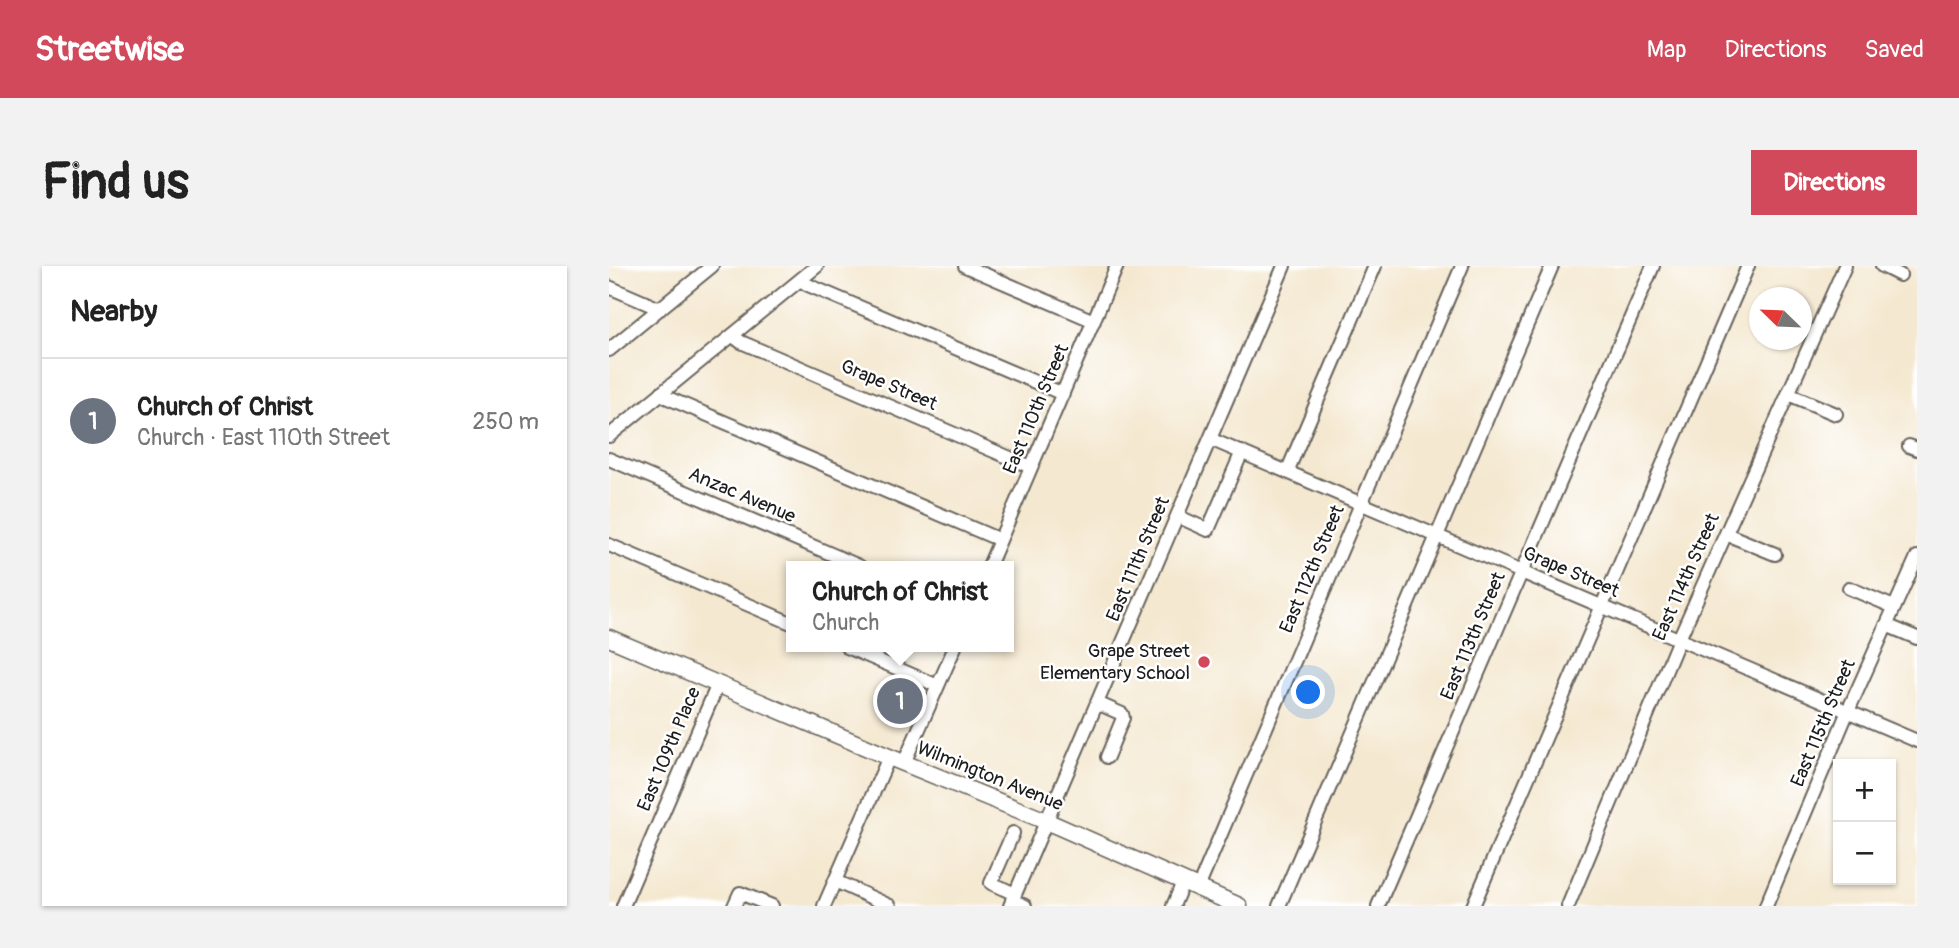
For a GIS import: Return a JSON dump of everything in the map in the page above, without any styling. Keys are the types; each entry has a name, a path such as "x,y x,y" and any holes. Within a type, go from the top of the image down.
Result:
{"main road":[{"name":"Wilmington Avenue","path":"609,638 1046,821 1239,906"}],"street":[{"path":"609,350 712,266"},
{"path":"609,436 817,266"},
{"path":"965,266 1094,321"},
{"name":"East 110th Street","path":"991,561 1117,266"},
{"name":"East 111th Street","path":"1012,900 1284,266"},
{"path":"1287,471 1375,266"},
{"name":"East 112th Street","path":"1173,906 1190,885 1361,503 1462,266"},
{"path":"1279,906 1552,266"},
{"name":"East 113th Street","path":"1378,906 1653,266"},
{"path":"1473,906 1748,266"},
{"name":"East 114th Street","path":"1572,905 1679,639 1845,266"},
{"path":"1882,266 1901,275"},
{"path":"800,280 1063,394"},
{"path":"609,287 660,309"},
{"name":"Grape Street","path":"733,336 740,342 1031,467"},
{"path":"661,393 1000,540"},
{"path":"1788,394 1836,414"},
{"name":"Grape Street","path":"1210,439 1917,741"},
{"path":"1177,516 1208,530 1242,452"},
{"name":"Anzac Avenue","path":"609,459 847,561"},
{"path":"1726,534 1775,554"},
{"path":"609,545 786,620"},
{"name":"East 115th Street","path":"1766,906 1917,556"},
{"path":"1849,588 1894,607"},
{"path":"1886,625 1917,638"},
{"path":"859,652 938,686"},
{"path":"825,906 835,881 896,760 938,686 953,652"},
{"name":"East 109th Place","path":"623,906 718,684"},
{"path":"1097,703 1122,714 1123,718 1107,757"},
{"path":"1013,833 991,883 1012,900 1025,906"},
{"path":"835,881 890,906"},
{"path":"734,906 740,893 772,906"}],"place":[{"name":"Grape Street Elementary School","path":"1204,662"},
{"name":"Church of Christ","path":"900,701"}]}
